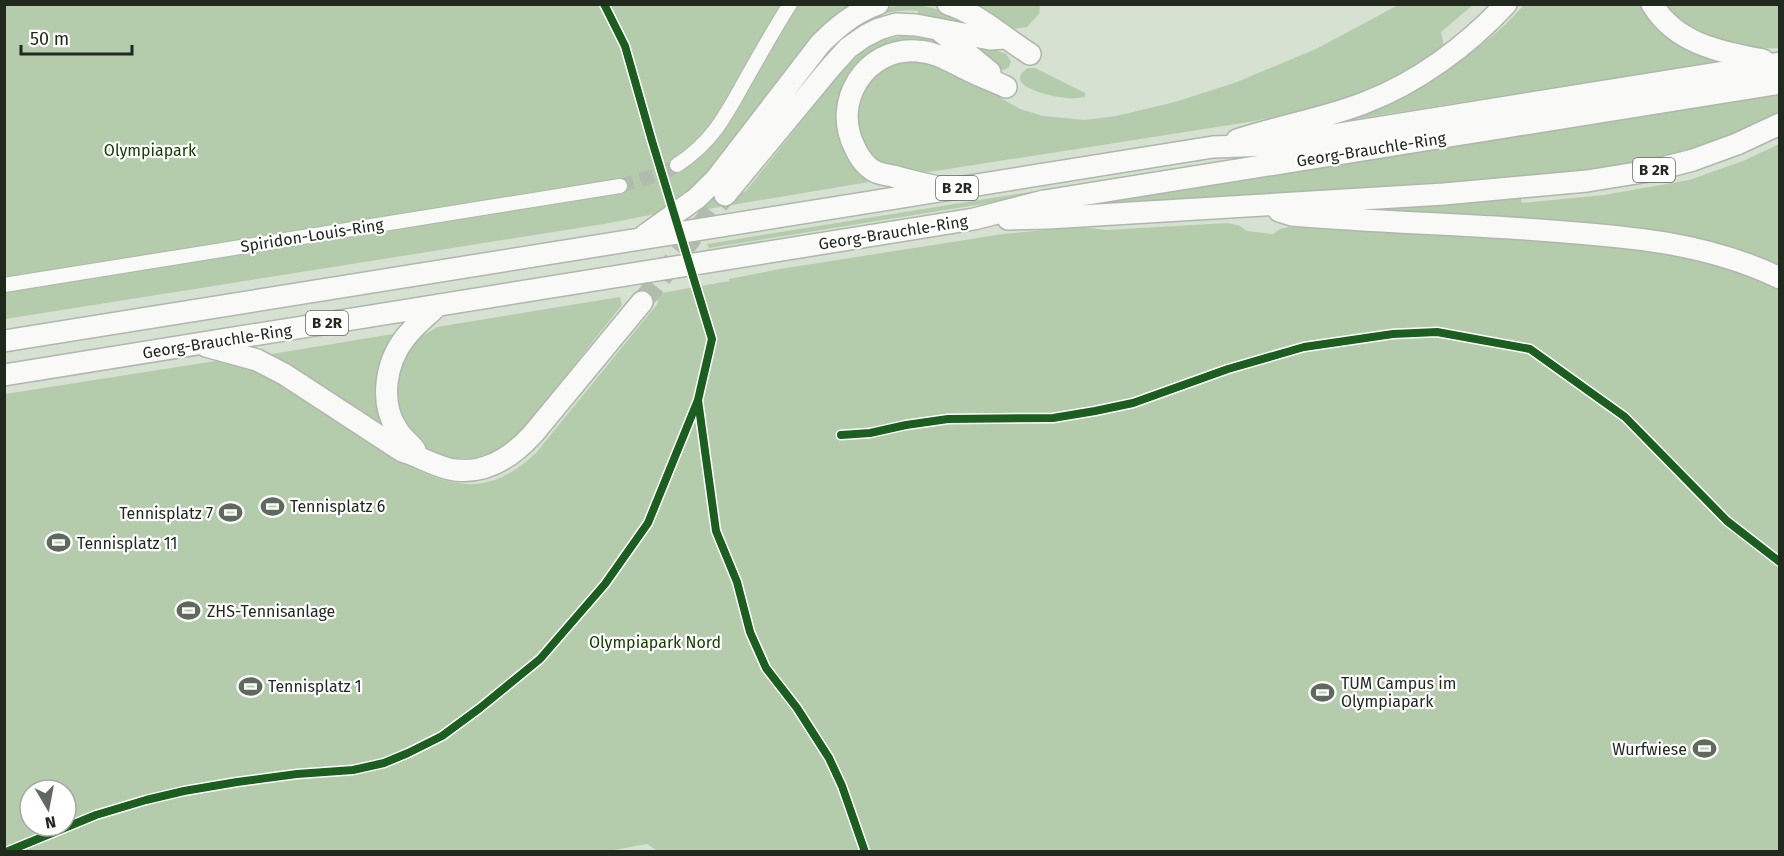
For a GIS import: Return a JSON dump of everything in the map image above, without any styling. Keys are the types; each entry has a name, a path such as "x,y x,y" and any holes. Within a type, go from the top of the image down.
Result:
{"highway":[{"path":"639,239 704,192 820,44 838,26 858,12 878,4"},
{"path":"948,4 994,28 1030,54"},
{"name":"B 2R","path":"1213,147 1354,106 1401,86 1466,41 1506,4"},
{"path":"1652,4 1671,27 1692,41 1779,70"},
{"path":"725,195 848,48 865,36 896,24 916,25 990,39 1005,38"},
{"path":"938,30 1006,87 941,56 901,51 888,54 874,62 862,73 855,84 847,106 846,120 850,138 859,157 876,172 947,190"},
{"name":"Georg-Brauchle-Ring","path":"4,340 1213,147 1271,146 1779,70"},
{"name":"Georg-Brauchle-Ring","path":"4,375 974,219 1044,201 1779,70"},
{"name":"B 2R","path":"974,219 1048,218 1587,182 1655,170 1693,160 1779,124"},
{"path":"1258,205 1292,216 1611,235 1660,241 1730,257 1779,278"},
{"path":"196,344 257,360 284,374 402,451 455,470 476,470 497,463 518,450 534,434 642,302"},
{"path":"421,457 397,430 386,395 387,377 393,357 405,338 438,305"}],"street":[{"path":"677,165 694,154 729,112 790,4"},
{"name":"Spiridon-Louis-Ring","path":"4,285 620,186"}],"green space":[{"name":"Olympiapark","path":"5,5 858,5 809,44 708,171 687,193 686,191 655,214 5,319"},
{"path":"903,5 938,10 971,23 969,26 918,14 918,11 890,12 862,19 890,7"},
{"path":"971,5 1040,5 1039,14 1027,27 1011,29"},
{"path":"1398,5 1473,5 1441,32 1444,47 1405,72 1340,102 1255,121 910,175 885,169 869,156 860,141 854,112 875,69 919,56 953,71 1020,109 1043,116 1085,120 1116,116 1175,102 1237,82 1318,48"},
{"path":"1524,5 1646,5 1732,61 1462,102 1335,124 1334,121 1441,74 1486,41"},
{"path":"1666,5 1779,5 1779,48 1749,49 1740,43 1708,36 1685,24"},
{"path":"906,35 927,36 942,43 941,46 928,43 845,85 872,177 869,182 696,211 706,198 745,192 842,71 864,50 880,41"},
{"path":"974,42 1006,54 1011,61 1009,67 1004,70 998,69 973,48"},
{"path":"1028,68 1035,68 1085,93 1085,97 1059,97 1041,93 1024,85 1020,80 1021,74"},
{"path":"1779,71 1779,76 709,248 707,244"},
{"path":"1779,94 1779,115 1734,136 1640,163 1492,182 1081,208 1081,204"},
{"path":"1779,144 1779,272 1754,260 1340,209 1521,198 1522,203 1604,195 1689,180 1743,161"},
{"name":"Olympiapark Nord","path":"1228,223 1240,226 1247,231 1273,234 1289,227 1550,241 1652,250 1709,260 1746,273 1779,289 1779,851 659,852 647,844 603,852 5,852 5,394 222,360 261,371 414,468 448,481 478,484 507,475 536,453 658,303 656,294 780,269 1003,234 1080,227 1106,230"},
{"path":"620,297 622,305 520,433 493,453 472,458 455,458 437,453 419,444 399,413 395,376 403,358 415,341 437,327"},
{"path":"396,334 388,429 384,431 268,356 272,354"}],"tunnel":[{"path":"620,186 664,173 677,165"},
{"path":"642,302 725,195"}],"cycle path":[{"path":"604,4 625,46 712,339 698,400 716,531 737,582 750,632 766,668 797,708 829,758 842,786 865,852"},
{"path":"841,435 870,433 948,419 1053,418 1095,411 1133,403 1228,369 1304,347 1393,334 1437,332 1530,349 1625,417 1727,521 1780,562"},
{"path":"6,852 96,815 146,800 237,782 353,770 384,763 442,736 540,659 605,584 648,523 698,400"}],"place":[{"name":"Tennisplatz 6","path":"272,506"},
{"name":"Tennisplatz 7","path":"231,513"},
{"name":"Tennisplatz 11","path":"59,543"},
{"name":"ZHS-Tennisanlage","path":"189,611"},
{"name":"Tennisplatz 1","path":"250,686"},
{"name":"TUM Campus im Olympiapark","path":"1323,692"},
{"name":"Wurfwiese","path":"1705,749"}]}
